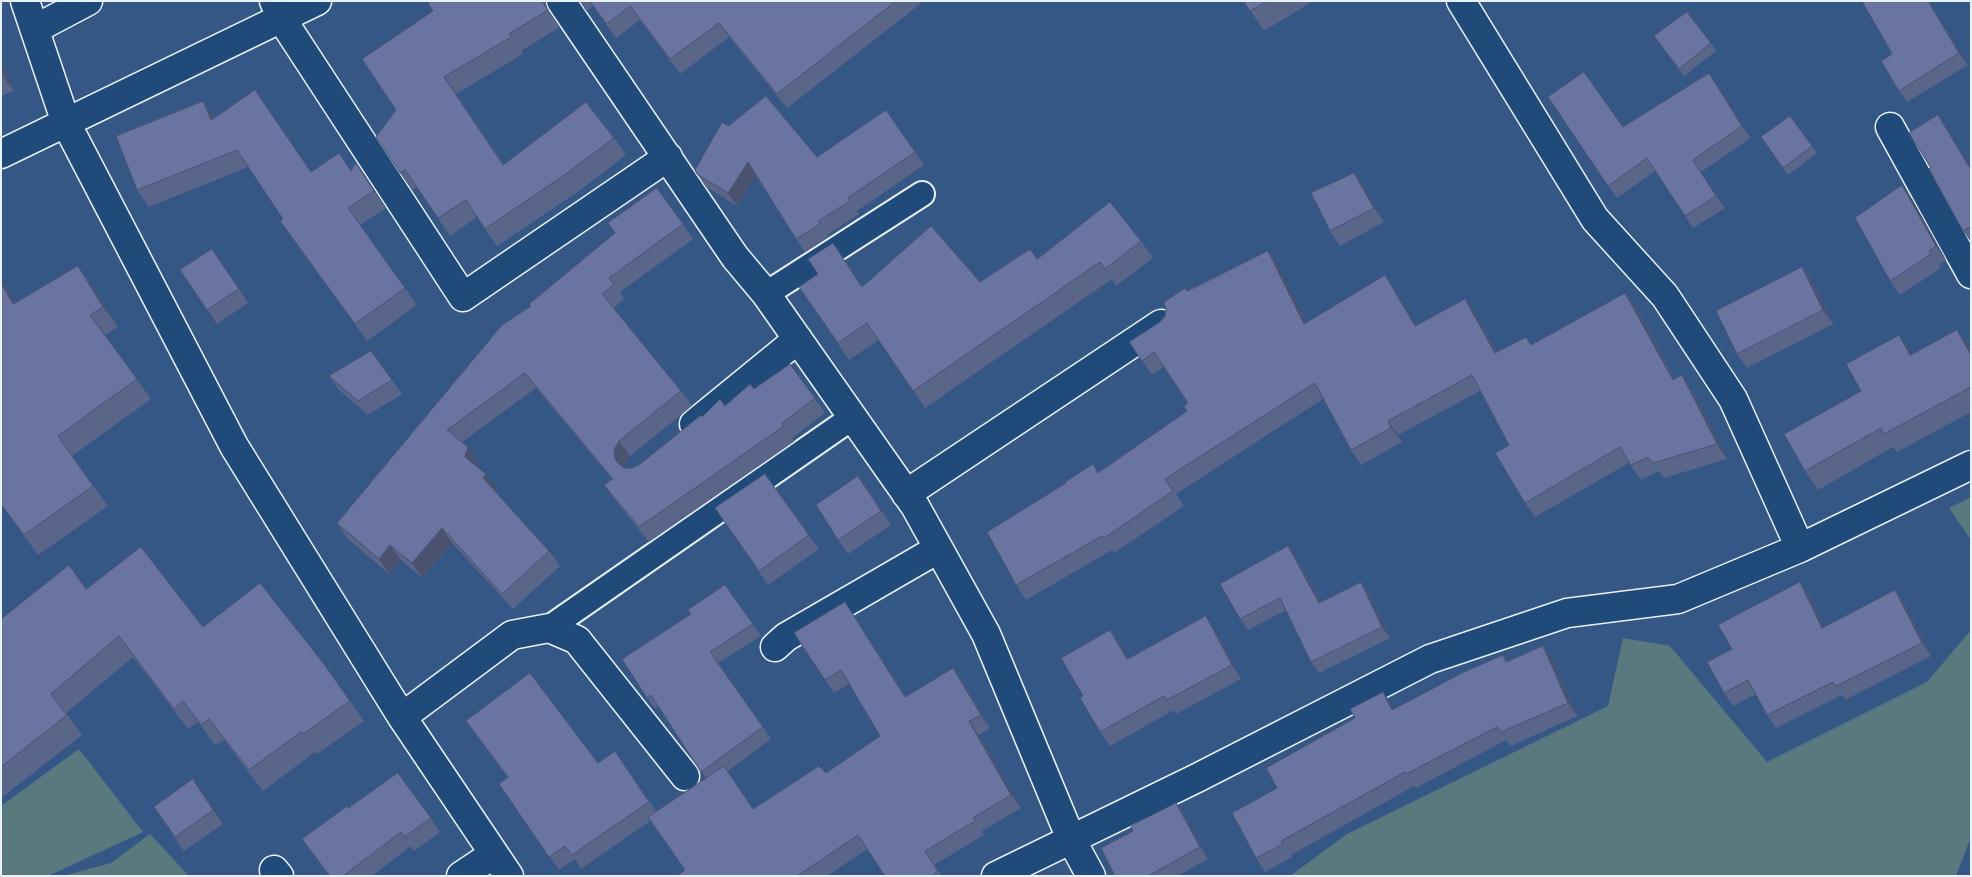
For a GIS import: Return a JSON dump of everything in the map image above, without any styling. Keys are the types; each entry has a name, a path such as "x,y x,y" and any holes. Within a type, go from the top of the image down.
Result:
{"street":[{"path":"25,1 66,123 234,446 402,717 502,865 461,876"},
{"path":"34,29 88,1"},
{"path":"1,154 66,123 278,10 317,1"},
{"path":"562,1 736,256 766,294 906,494 986,634 1071,839 1091,876"},
{"path":"1461,1 1595,219 1665,296 1733,399 1800,548"},
{"path":"278,10 463,297 668,157"},
{"path":"1890,127 1971,274"},
{"path":"906,494 1161,324"},
{"path":"678,437 798,339"},
{"path":"996,876 1197,778 1430,659 1567,613 1678,599 1800,548 1971,465"},
{"path":"775,647 786,637 938,549"},
{"path":"402,717 512,635 549,628 577,640 685,776"}],"lane":[{"path":"766,294 922,194"},
{"path":"549,628 853,417"}],"green space":[{"path":"1971,497 1971,540 1949,508"},
{"path":"1971,630 1971,837 1956,876 1290,876 1347,834 1608,706 1623,638 1670,646 1767,762 1927,682"},
{"path":"79,749 143,832 48,876 1,876 1,806"},
{"path":"150,834 189,876 63,876 111,863"}],"building":[{"path":"431,1 542,1 548,10 509,34 511,37 444,77 503,165 586,102 614,138 567,173 485,229 466,200 438,218 405,170 400,173 376,137 396,110 362,59 433,11 428,3"},
{"path":"590,1 896,1 777,94 719,23 670,59 630,6 607,24"},
{"path":"1244,1 1267,1 1250,11"},
{"path":"1862,1 1928,1 1959,53 1899,91 1881,61 1892,54"},
{"path":"1687,12 1711,43 1679,69 1654,36"},
{"path":"1584,72 1623,127 1709,73 1742,126 1693,160 1716,196 1685,216 1647,158 1608,186 1548,97"},
{"path":"255,90 311,172 339,153 351,171 356,163 374,191 348,208 405,288 355,324 280,221 283,219 237,150 137,190 116,136 203,101 211,120"},
{"path":"766,96 817,157 886,110 915,152 848,198 850,201 818,221 820,224 796,239 748,162 728,193 697,174 695,170 722,122 728,126"},
{"path":"1938,115 1971,170 1971,227 1963,231 1929,169 1931,168 1909,133"},
{"path":"1790,116 1812,146 1783,168 1761,137"},
{"path":"1354,173 1374,208 1330,231 1311,193"},
{"path":"1902,185 1936,246 1929,251 1931,254 1890,281 1855,218"},
{"path":"657,188 683,224 609,278 614,284 602,294 681,391 619,441 615,448 614,456 617,462 624,468 632,468 639,465 701,415 702,417 720,399 725,406 750,384 754,389 790,364 815,398 782,423 784,426 639,527 604,485 613,479 525,373 447,430 468,447 465,457 486,474 483,478 549,551 502,594 442,528 412,563 390,545 379,559 337,523 502,325 531,306 529,304 615,233 608,223"},
{"path":"1110,202 1141,241 1105,269 1100,262 913,391 867,323 838,343 799,287 818,274 808,259 833,243 862,287 931,226 980,282 1030,249 1037,259"},
{"path":"212,249 239,289 207,310 180,270"},
{"path":"1268,251 1304,324 1385,275 1415,326 1465,299 1495,353 1526,337 1531,345 1625,293 1673,380 1682,375 1717,444 1653,463 1648,457 1631,465 1620,447 1525,503 1495,453 1509,445 1472,375 1388,421 1391,428 1351,450 1315,383 1165,479 1173,491 1104,538 1102,536 1016,585 987,532 1093,464 1098,473 1187,411 1184,406 1188,403 1154,352 1142,361 1129,342 1160,322 1165,316 1164,302 1185,288 1187,291"},
{"path":"78,266 103,307 90,315 137,379 58,436 93,486 24,535 1,504 1,283 13,304"},
{"path":"1802,267 1823,310 1737,354 1716,311"},
{"path":"1957,330 1971,355 1971,387 1884,434 1881,428 1805,471 1784,434 1861,391 1846,364 1899,335 1910,355"},
{"path":"371,351 392,380 358,401 329,376"},
{"path":"765,474 809,535 759,571 715,508"},
{"path":"858,476 881,511 838,540 816,505"},
{"path":"1288,546 1319,603 1361,582 1382,627 1311,662 1280,598 1240,619 1220,584"},
{"path":"141,547 203,627 260,583 324,664 350,701 303,734 301,732 249,770 209,719 201,725 183,701 174,709 119,636 51,694 67,715 1,767 1,619 69,565 86,589"},
{"path":"1800,582 1822,628 1895,590 1922,643 1836,686 1833,682 1767,715 1748,680 1724,693 1707,662 1732,649 1718,625"},
{"path":"725,585 753,624 710,652 763,727 701,772 651,695 647,698 622,659 691,614 688,610"},
{"path":"845,602 905,697 953,668 981,715 969,721 1011,795 973,818 975,821 925,851 938,871 931,876 885,876 858,835 797,876 679,876 685,870 648,817 724,766 753,809 819,766 826,773 880,736 841,670 825,680 794,633"},
{"path":"1206,616 1232,665 1167,700 1164,696 1100,732 1080,698 1083,696 1061,658 1110,630 1127,659"},
{"path":"1543,646 1568,703 1501,732 1497,727 1406,774 1405,772 1281,841 1283,844 1256,858 1232,813 1277,788 1266,768 1355,718 1350,709 1383,692 1392,710 1464,672 1503,655 1506,662"},
{"path":"530,673 598,763 615,751 649,802 572,855 565,846 549,857 499,784 508,777 466,721"},
{"path":"398,773 431,818 404,837 401,832 343,876 330,876 302,839 347,806 348,808"},
{"path":"193,779 213,810 175,837 154,807"},
{"path":"1176,803 1200,847 1148,876 1115,876 1101,848 1133,831 1131,827"}]}
